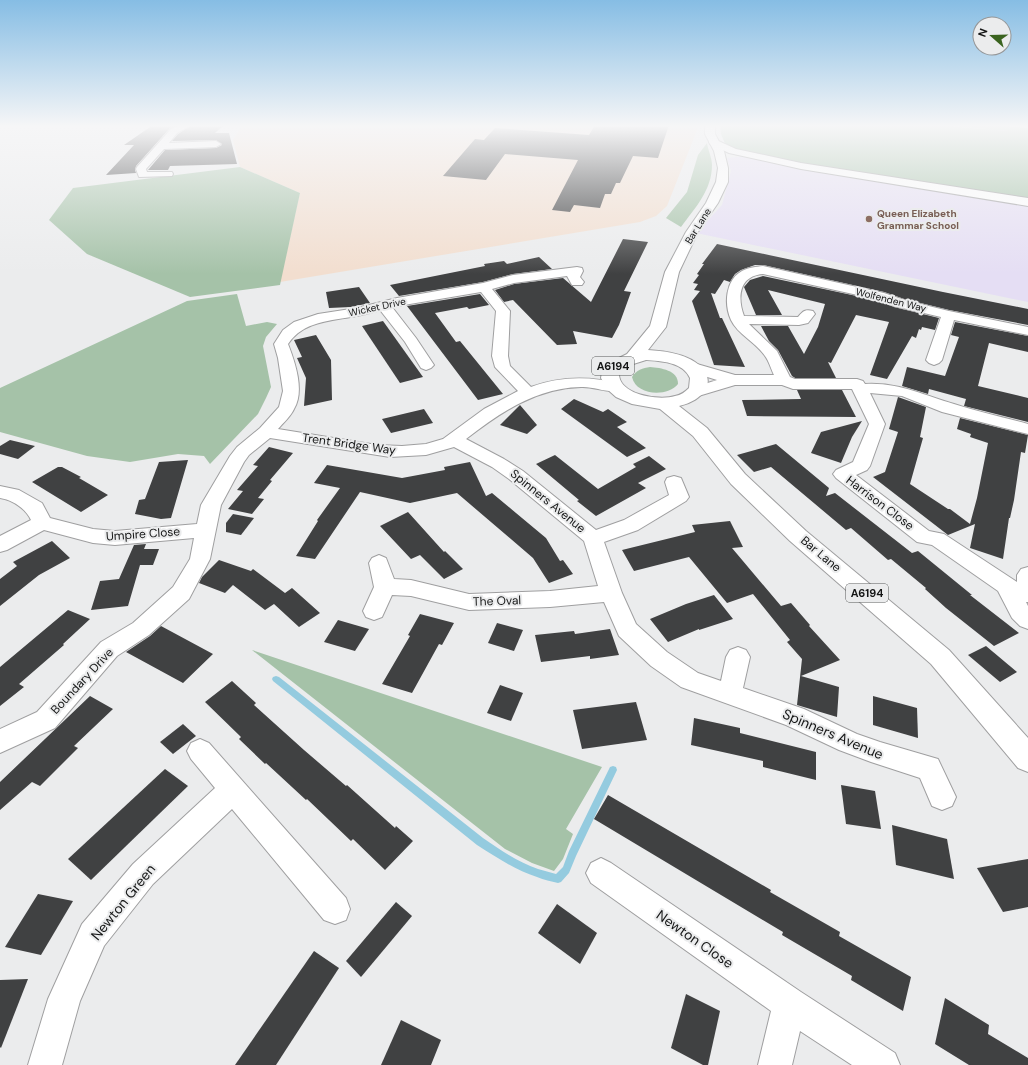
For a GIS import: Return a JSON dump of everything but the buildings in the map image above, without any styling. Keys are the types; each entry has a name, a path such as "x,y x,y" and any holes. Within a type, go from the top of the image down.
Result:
{"main road":[{"name":"Bar Lane","path":"634,356 664,336 672,272 692,232 712,203 722,182 723,175"},
{"path":"852,175 1028,202"},
{"name":"A6194","path":"664,336 686,364 696,373 699,380 698,387 693,394 680,401 664,403 634,399 623,394 612,379 613,366 619,362 634,356 659,355 686,364"},
{"name":"Bar Lane","path":"693,394 700,432"},
{"name":"Bar Lane","path":"664,403 700,432 738,479 798,536 940,657 1028,759"}],"street":[{"name":"Wolfenden Way","path":"741,264 754,270 763,270 884,297 899,303 1028,331"},
{"path":"754,270 747,272 737,282 733,302 738,320 772,354 784,380"},
{"name":"Wicket Drive","path":"266,432 287,408 291,391 286,358 282,344 288,332 299,325 324,316 357,312 397,302 484,287 513,279 579,272"},
{"path":"484,287 503,311 500,356 503,367 526,392"},
{"path":"384,306 411,341 426,365"},
{"path":"738,320 798,321 803,320 808,314"},
{"path":"934,360 949,314"},
{"path":"411,341 428,337"},
{"path":"686,364 734,380 784,380 793,384 857,384 860,389 874,388 905,392 948,408 1028,430"},
{"name":"Trent Bridge Way","path":"266,432 391,452 426,450 439,447 454,440 497,408 526,392 568,383 612,379"},
{"path":"693,394 734,380"},
{"name":"Harrison Close","path":"860,389 877,424 861,466 842,474 924,537 937,539 1006,586 1026,594 1028,575"},
{"name":"Boundary Drive","path":"0,741 46,720 109,649 140,629 181,593 200,559 211,505 236,460 243,451 266,432"},
{"name":"Spinners Avenue","path":"454,440 498,462 594,538 611,593 627,630 659,659 690,680 795,717 848,742 880,754 929,768 942,797"},
{"path":"594,538 631,525 679,497 674,482"},
{"path":"0,492 12,494 35,508 42,524 0,545"},
{"name":"Umpire Close","path":"42,524 93,536 115,538 206,530"},
{"path":"374,611 385,587 379,563"},
{"name":"Harrison Close","path":"1006,586 1020,612 1028,620"},
{"name":"The Oval","path":"385,587 410,588 468,602 550,599 611,593"},
{"path":"730,694 738,657"},
{"path":"200,751 335,909"},
{"name":"Newton Green","path":"45,1065 64,999 93,935 143,874 233,789"},
{"name":"Newton Close","path":"601,873 789,1004 883,1065"},
{"path":"774,1065 789,1004"}],"shaded area":[{"path":"258,175 679,175 667,206 656,216 640,222 280,282 300,193"},
{"name":"Queen Elizabeth Grammar School","path":"730,175 858,175 1028,203 1028,302 696,233 722,205"}],"green space":[{"path":"179,175 258,175 300,193 280,285 190,297 87,254 49,220 73,188"},
{"path":"692,175 711,175 706,191 681,227 666,218 687,192"},
{"path":"870,175 1028,175 1028,199"},
{"path":"237,294 246,326 267,322 277,324 266,337 263,346 271,387 258,414 210,464 204,456 178,454 130,462 87,456 0,432 0,388 187,301"},
{"path":"650,367 664,369 672,373 677,379 678,384 667,391 660,393 646,391 639,388 632,377 640,370"},
{"path":"252,650 602,767 566,829 573,834 563,859 554,871 532,863 505,849"}],"waterway":[{"path":"276,679 480,842 518,865 558,879 566,870 572,854 613,770"}],"place":[{"name":"Queen Elizabeth Grammar School","path":"869,219"}]}
